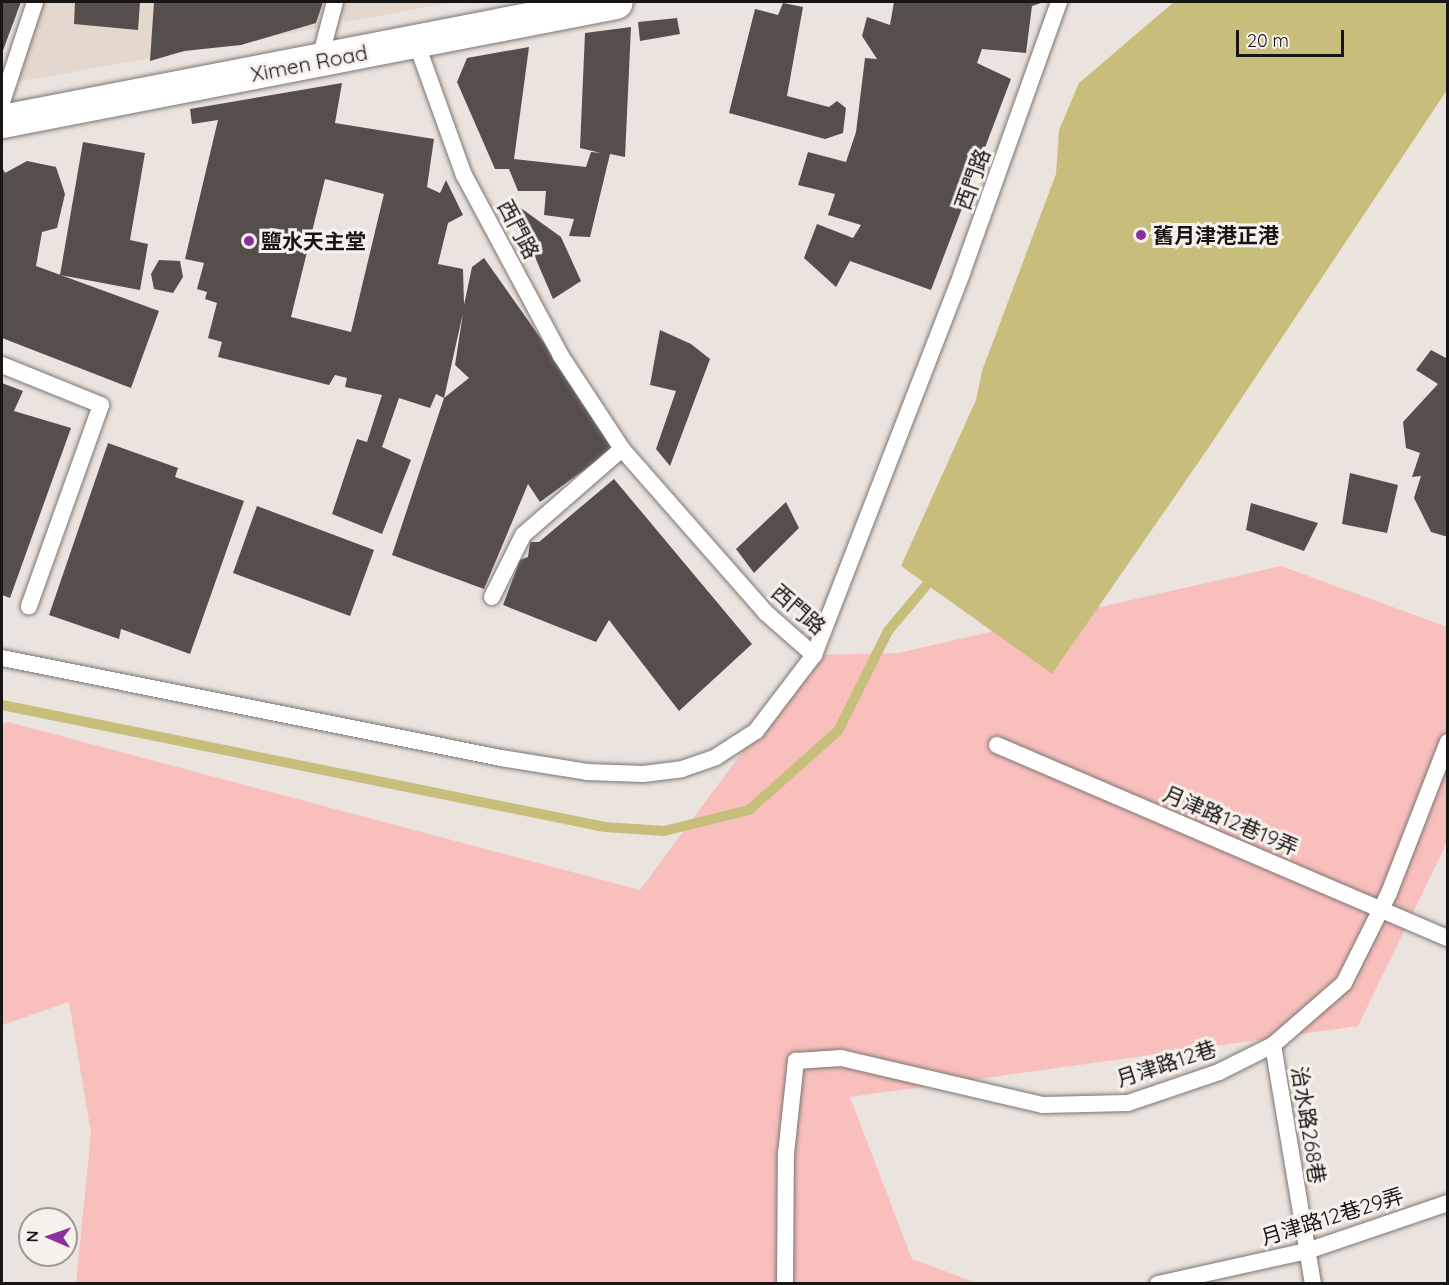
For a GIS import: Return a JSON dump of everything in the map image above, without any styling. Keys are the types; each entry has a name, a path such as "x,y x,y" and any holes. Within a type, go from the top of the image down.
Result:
{"street":[{"name":"Ximen Road","path":"2,121 319,62 416,42 494,22 616,2"}],"lane":[{"path":"2,102 34,2"},
{"path":"319,62 334,2"},
{"name":"西門路","path":"416,42 464,175 561,356 622,449 766,613 814,655 962,273 1059,2"},
{"path":"2,365 101,405 29,606"},
{"path":"492,597 523,535 622,449"},
{"path":"2,658 501,758 587,772 643,774 682,769 716,757 756,731 814,655"},
{"name":"月津路12巷","path":"785,1284 786,1154 796,1061 841,1058 1043,1105 1118,1103 1219,1072 1273,1045 1344,983 1381,908 1448,742"},
{"name":"月津路12巷19弄","path":"997,745 1448,938"},
{"name":"治水路268巷","path":"1273,1045 1313,1284"},
{"name":"月津路12巷29弄","path":"1158,1284 1307,1251 1448,1203"}],"shaded area":[{"path":"42,2 324,2 318,28 17,82"},
{"path":"342,2 455,2 346,22 339,12"},
{"path":"1174,2 1447,2 1447,90 1209,447 1052,674 901,566 976,400 982,371 1056,174 1059,130 1079,83"},
{"path":"1281,566 1447,627 1447,842 1358,1026 850,1097 912,1259 977,1283 76,1283 91,1133 69,1002 2,1025 2,725 8,722 640,890 814,655 898,653"}],"building":[{"path":"2,2 21,2 2,53"},
{"path":"75,2 140,2 138,30 74,24"},
{"path":"154,2 323,2 316,23 241,45 184,51 150,61"},
{"path":"894,2 1044,2 1032,6 1026,53 982,49 977,63 1011,79 931,290 850,261 836,287 804,258 817,224 853,238 861,225 828,215 835,194 798,185 808,152 846,162 856,132 865,58 877,59 862,36 867,17 890,25"},
{"path":"783,3 803,7 787,96 829,107 837,101 846,108 843,133 825,139 729,113 755,9 778,15"},
{"path":"677,18 680,34 640,41 638,22"},
{"path":"631,27 625,157 610,154 590,237 569,236 574,219 544,215 546,191 518,191 509,169 495,169 457,82 467,58 529,47 514,159 586,167 591,152 601,153 580,148 585,33"},
{"path":"342,83 335,123 434,139 427,187 440,193 446,180 463,215 448,223 438,264 463,269 464,305 472,267 484,258 617,446 540,502 528,484 484,589 392,555 444,398 436,394 430,408 399,398 382,447 411,460 382,534 332,514 357,439 367,442 382,395 345,387 347,378 335,375 329,385 218,357 222,342 208,338 217,303 205,299 207,292 197,289 204,263 185,259 218,120 192,124 190,109","holes":["325,179 384,194 351,332 291,317","463,313 455,365 469,378 444,398"]},
{"path":"83,142 145,153 130,240 148,244 140,290 60,275"},
{"path":"27,161 56,167 65,194 57,228 42,232 36,266 159,311 131,388 2,338 2,167 5,173"},
{"path":"511,201 561,237 581,281 553,299"},
{"path":"159,260 180,261 183,277 173,293 154,289 151,274"},
{"path":"660,330 691,344 710,359 670,466 656,449 676,391 650,385"},
{"path":"1431,350 1448,359 1448,537 1431,532 1414,498 1421,476 1412,477 1420,453 1406,448 1403,422 1438,384 1416,370"},
{"path":"2,383 23,391 14,411 71,428 10,598 2,595"},
{"path":"108,443 178,468 175,477 244,501 190,654 121,629 119,639 49,615"},
{"path":"1350,473 1398,485 1387,533 1342,524"},
{"path":"614,479 752,644 679,711 609,620 596,642 503,605 520,560 528,557 530,542 539,542"},
{"path":"786,502 799,528 754,573 736,549"},
{"path":"1251,503 1318,523 1304,551 1246,530"},
{"path":"257,506 374,550 350,616 233,573"}],"waterway":[{"path":"2,705 605,827 664,831 749,810 838,731 888,631 935,575"}],"place":[{"name":"舊月津港正港","path":"1141,235"},
{"name":"鹽水天主堂","path":"249,241"}]}
